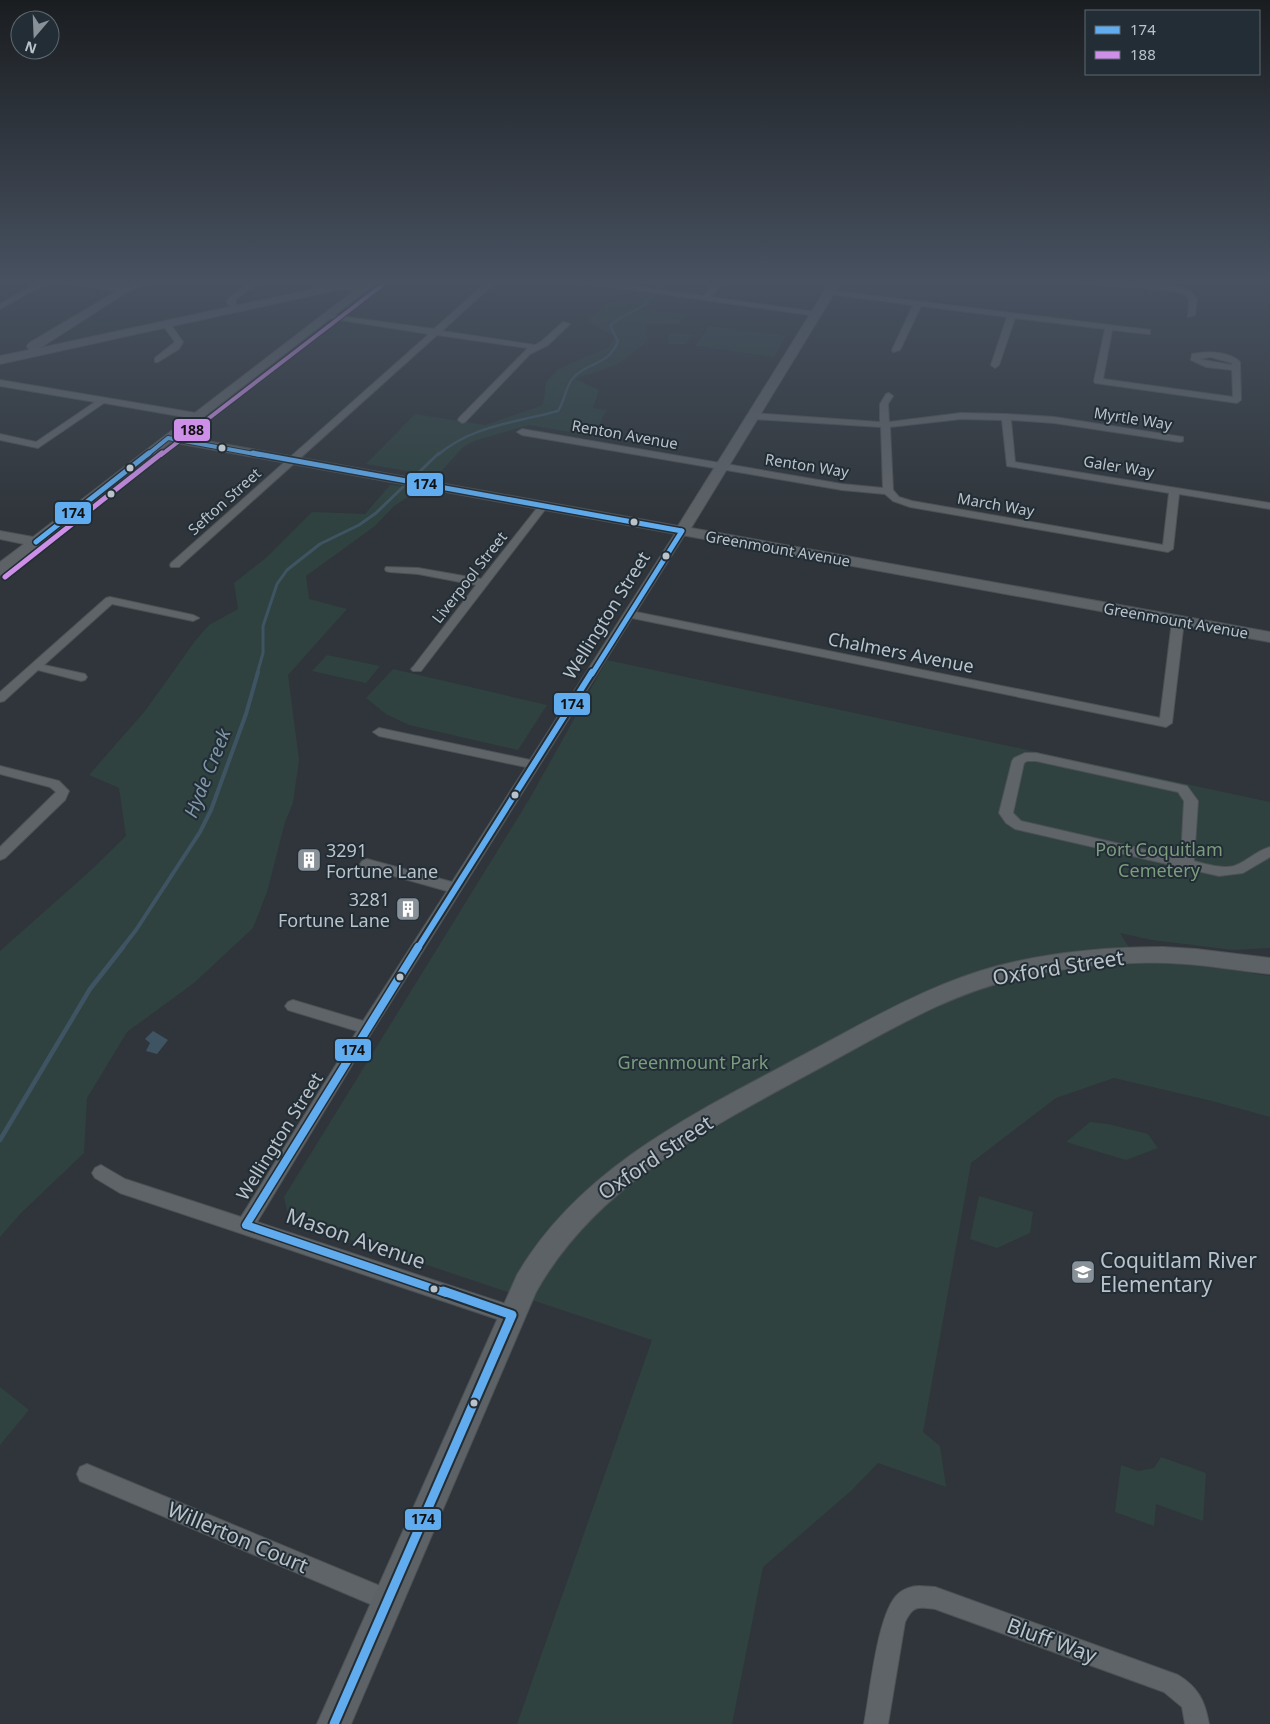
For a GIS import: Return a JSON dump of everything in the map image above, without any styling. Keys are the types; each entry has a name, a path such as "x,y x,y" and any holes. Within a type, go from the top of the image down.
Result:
{"street":[{"path":"0,570 271,359"},
{"name":"Sefton Street","path":"175,565 406,359"},
{"path":"462,420 520,359"},
{"name":"Wellington Street","path":"246,1225 367,1028 682,531 788,359"},
{"path":"995,365 997,359"},
{"path":"1102,359 1098,381 1237,400 1236,368"},
{"path":"0,382 196,416"},
{"path":"888,491 884,404 889,396"},
{"path":"0,437 38,444 103,400"},
{"name":"Myrtle Way","path":"753,416 886,425 960,416 1006,417 1054,420 1180,439"},
{"name":"Galer Way","path":"1006,417 1010,464 1270,506"},
{"name":"Renton Avenue","path":"522,432 722,466"},
{"name":"Greenmount Avenue","path":"168,438 1270,637"},
{"name":"Renton Way","path":"722,466 842,487 888,491"},
{"path":"1168,549 1174,490"},
{"name":"March Way","path":"888,491 896,499 910,504 1168,549"},
{"name":"Liverpool Street","path":"417,669 544,505"},
{"path":"0,535 36,542"},
{"path":"390,569 418,571 483,583"},
{"path":"0,698 110,600 193,618"},
{"name":"Chalmers Avenue","path":"628,614 1166,723 1178,620"},
{"path":"36,666 81,677"},
{"path":"379,732 534,765"},
{"path":"1187,864 1191,801 1182,790 1036,757 1025,757 1018,762 1006,812 1010,819 1018,825 1187,864 1222,872 1232,872 1242,868 1259,855 1270,852"},
{"path":"0,770 54,784 63,791 60,797 0,855"},
{"path":"367,864 456,888"},
{"name":"Oxford Street","path":"334,1724 531,1274 554,1240 580,1211 613,1183 656,1152 796,1070 934,998 973,981 1004,973 1103,958 1146,955 1180,956 1270,966"},
{"path":"293,1006 367,1028"},
{"name":"Mason Avenue","path":"101,1173 120,1185 246,1225 512,1315"},
{"name":"Willerton Court","path":"87,1474 388,1600"},
{"name":"Bluff Way","path":"876,1724 894,1621 900,1606 907,1598 920,1596 935,1598 1170,1683 1184,1690 1193,1700 1197,1724"}],"green space":[{"path":"581,359 625,359 616,365 576,379 599,390 593,408 607,410 602,418 597,437 529,425 474,441 462,448 437,476 366,464 415,414 485,425 543,405 546,382 558,369"},
{"path":"390,485 422,488 394,506 375,526 306,576 309,599 347,609 288,675 299,760 293,803 285,822 267,892 253,928 194,983 127,1032 87,1098 84,1153 21,1213 0,1237 0,951 89,872 126,836 119,788 89,775 145,711 195,641 209,625 238,609 234,583 267,557 312,512 365,514"},
{"path":"327,655 380,666 366,683 312,671"},
{"name":"Greenmount Park","path":"607,660 1270,802 1270,948 1233,950 1152,940 1120,933 1138,962 1221,968 1270,976 1270,1117 1114,1078 1056,1098 971,1163 923,1432 940,1446 946,1487 878,1463 852,1490 763,1567 732,1724 517,1724 652,1340 289,1219 284,1197 530,798"},
{"path":"393,669 547,705 518,750 409,725 386,714 366,698"},
{"path":"1090,1122 1108,1124 1148,1134 1158,1148 1126,1160 1066,1142"},
{"path":"979,1196 1033,1212 1030,1233 997,1248 970,1239"},
{"path":"0,1387 29,1410 0,1445"},
{"path":"1161,1457 1206,1473 1203,1521 1156,1504 1154,1526 1115,1512 1121,1465 1138,1471 1154,1468"}],"water":[{"path":"153,1031 168,1040 157,1054 146,1051 150,1043 145,1039"}],"waterway":[{"name":"Hyde Creek","path":"438,455 451,445 480,431 558,411 573,378 604,359"},
{"name":"Hyde Creek","path":"415,476 439,453"},
{"name":"Hyde Creek","path":"257,674 263,653 263,626 277,584 287,570 320,544 359,525 376,513 403,487"},
{"name":"Hyde Creek","path":"122,948 136,930 200,832 211,810 246,714 258,672"},
{"name":"Hyde Creek","path":"0,1140 90,989 123,947"}],"transit line":[{"name":"188","path":"5,577 285,359"},
{"name":"174","path":"168,438 682,531"},
{"name":"174","path":"36,542 168,438"},
{"name":"174","path":"246,1225 367,1028 682,531"},
{"name":"174","path":"246,1225 512,1315"},
{"name":"174","path":"334,1724 512,1315"}],"place":[{"name":"3291 Fortune Lane","path":"309,860"},
{"name":"3281 Fortune Lane","path":"408,909"},
{"name":"Coquitlam River Elementary","path":"1083,1272"}],"park label":[{"name":"Port Coquitlam Cemetery","path":"1159,860"}]}
